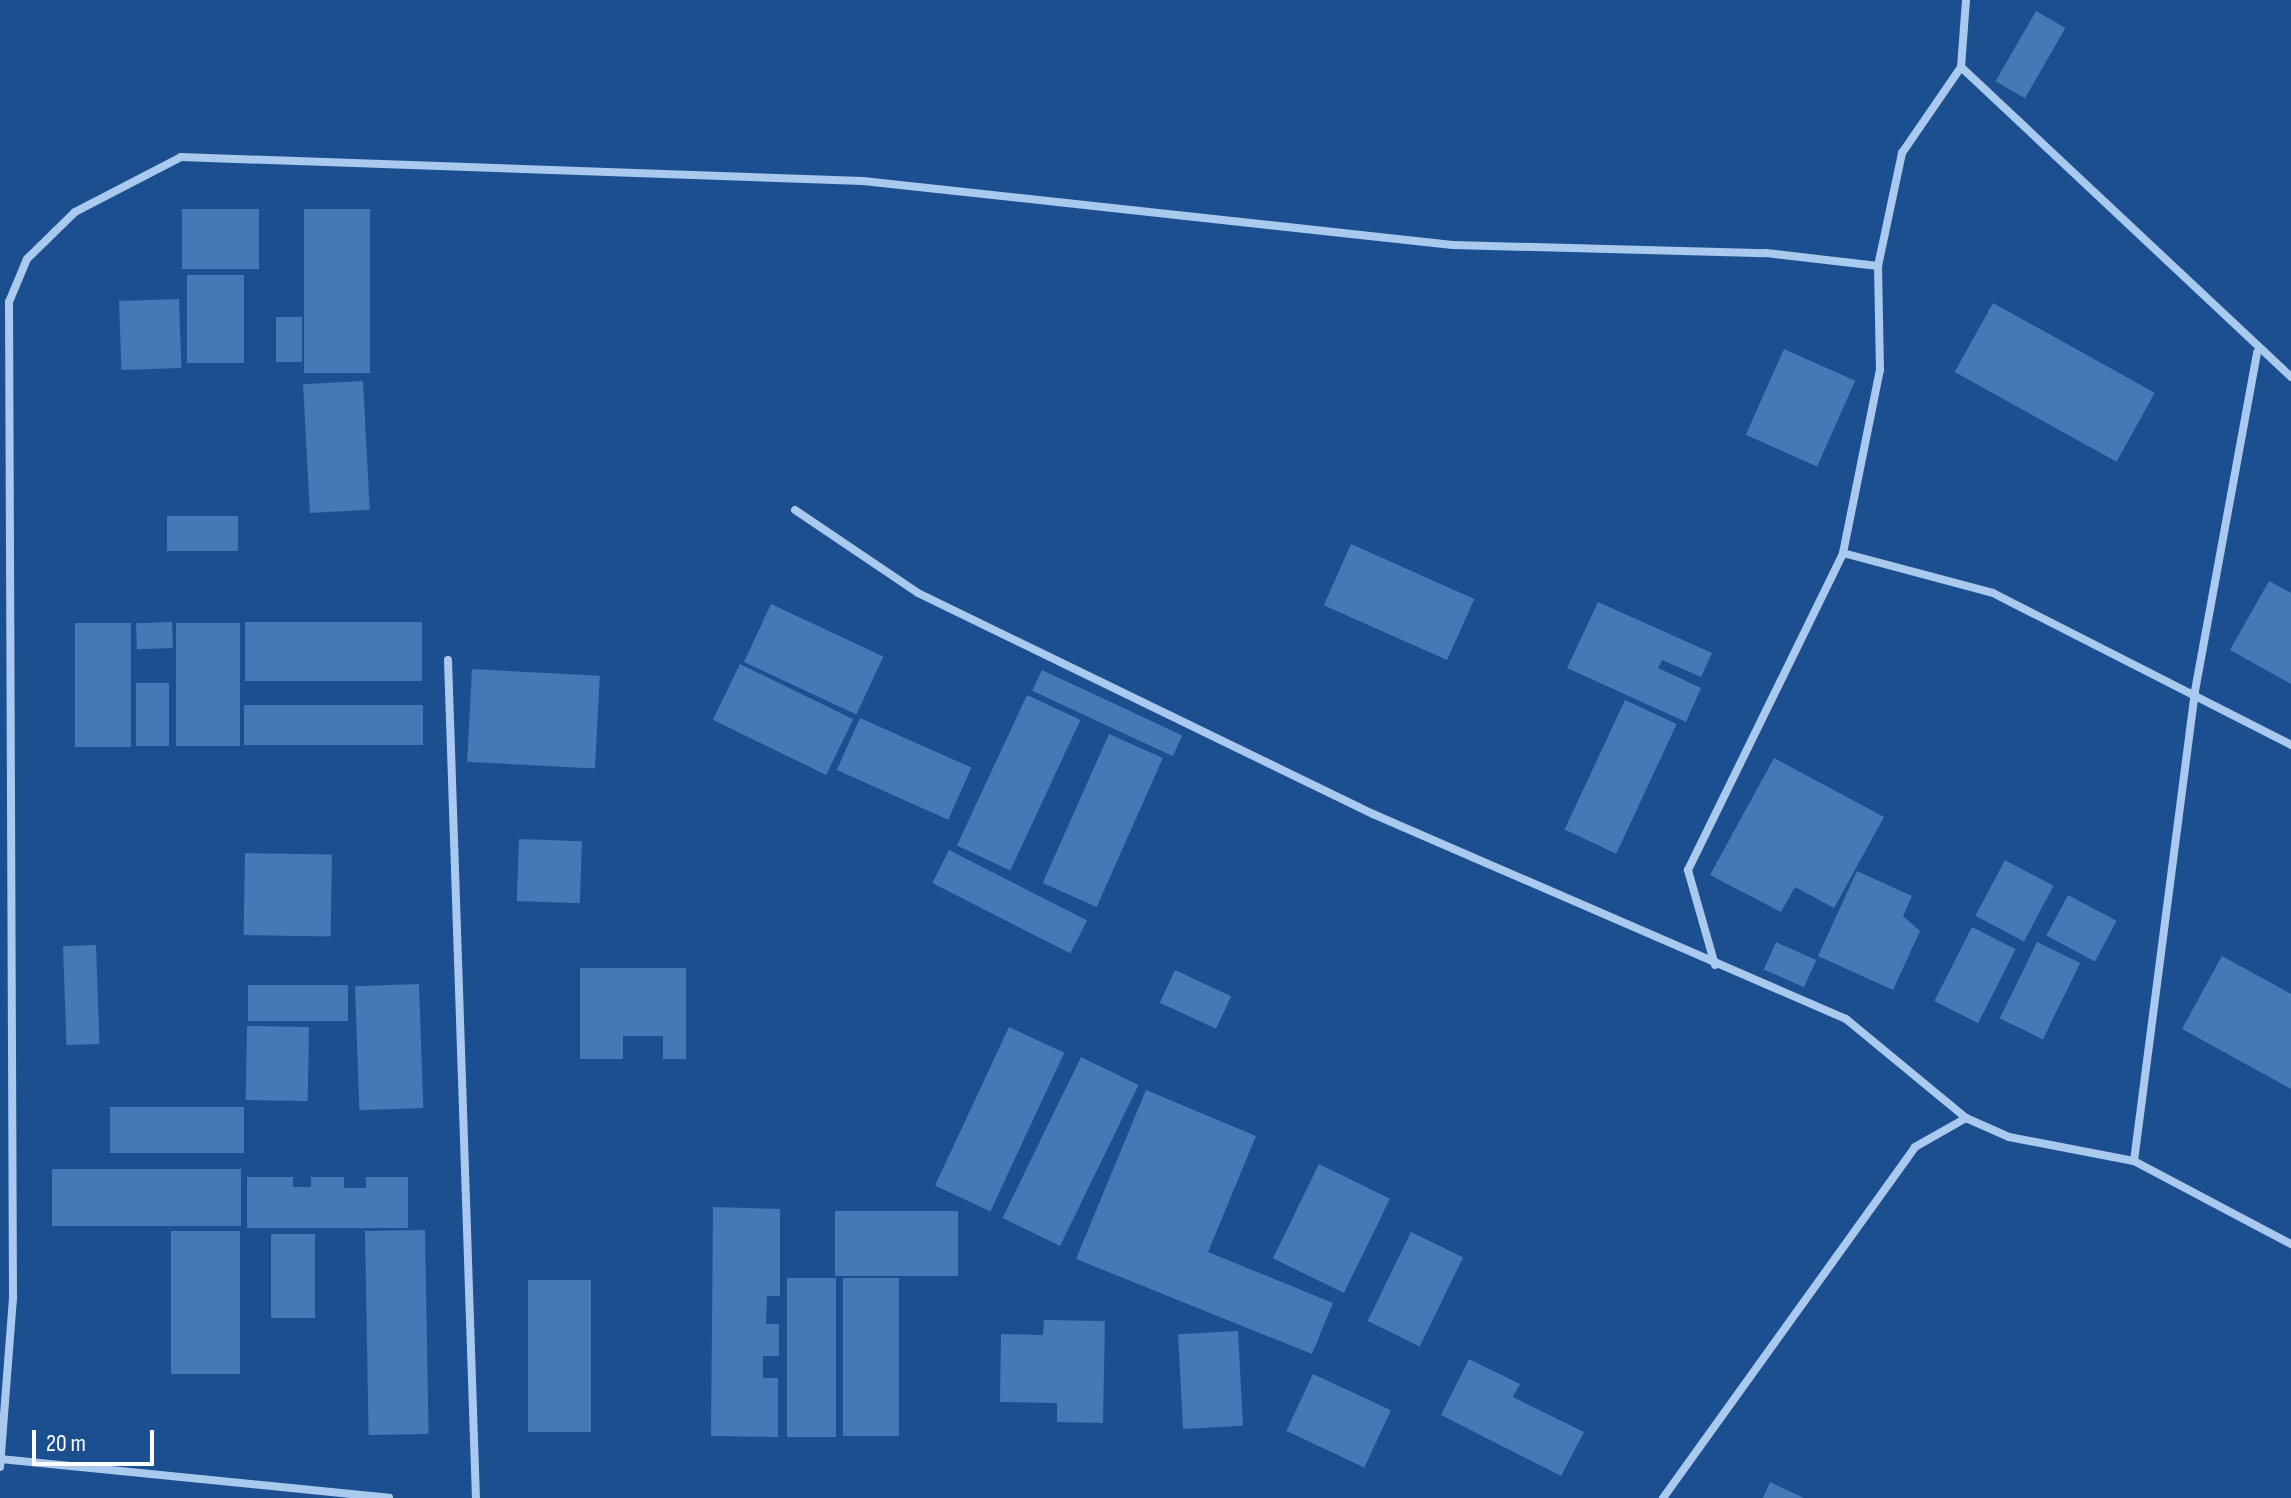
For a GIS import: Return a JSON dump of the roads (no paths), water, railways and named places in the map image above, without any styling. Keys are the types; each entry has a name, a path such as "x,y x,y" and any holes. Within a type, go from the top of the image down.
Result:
{"street":[{"path":"1715,965 1688,870 1843,553 1880,370 1878,266 1902,153 1961,67 1966,0"},
{"path":"1961,67 2257,353 2291,377"},
{"path":"0,1467 13,1298 9,302 27,259 75,212 181,157 863,181 1453,245 1766,253 1878,266"},
{"path":"2134,1161 2195,691 2257,353"},
{"path":"795,510 918,593 1373,814 1715,965 1846,1019 1966,1118 2009,1137 2134,1161 2291,1244"},
{"path":"1843,553 1993,593 2195,691 2291,745"},
{"path":"448,660 476,1498"},
{"path":"1663,1498 1915,1147 1966,1118"},
{"path":"0,1459 389,1498"}]}
